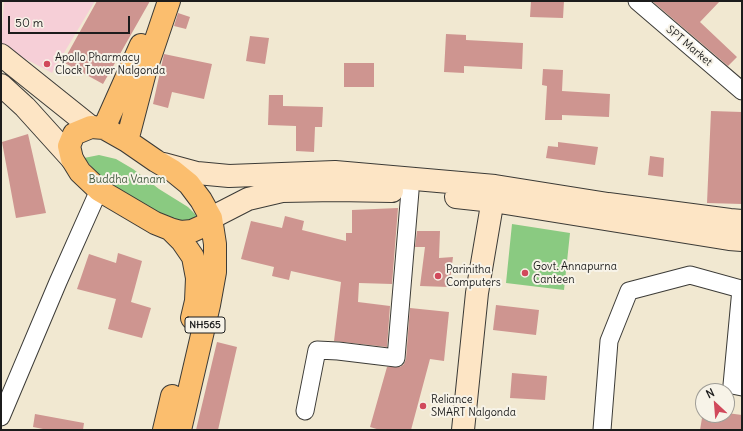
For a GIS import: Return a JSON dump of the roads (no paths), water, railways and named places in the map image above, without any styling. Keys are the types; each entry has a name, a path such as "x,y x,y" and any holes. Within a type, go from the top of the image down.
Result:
{"highway":[{"path":"72,160 69,146 74,134 98,128 161,1"},
{"path":"127,141 145,72 169,1"},
{"name":"NH565","path":"98,128 127,141 173,171 189,184 201,200 211,218 215,244 215,272 209,305 180,430"},
{"name":"NH565","path":"72,160 80,172 99,190 170,229 181,232 192,231 203,226 211,218"},
{"name":"NH565","path":"164,430 196,301 197,278 192,257 182,241 170,229"}],"street":[{"name":"SPT Market","path":"637,1 742,91"},
{"path":"1,55 98,128"},
{"path":"1,85 25,107 72,160"},
{"path":"156,161 196,173 229,176 335,172 494,194 616,205 742,221"},
{"path":"1,417 4,400 99,190"},
{"path":"211,218 248,199 282,191 410,191 494,194 598,219 742,240"},
{"path":"306,411 316,350 396,358 410,191"},
{"path":"463,430 477,293 494,194"},
{"path":"602,430 609,341 629,291 690,274 740,289 732,385 742,387"}],"place":[{"name":"Apollo Pharmacy Clock Tower Nalgonda","path":"47,64"},
{"name":"Govt. Annapurna Canteen","path":"525,273"},
{"name":"Parinitha Computers","path":"438,276"},
{"name":"Reliance SMART Nalgonda","path":"423,406"}],"park label":[{"name":"Buddha Vanam","path":"127,180"}]}
